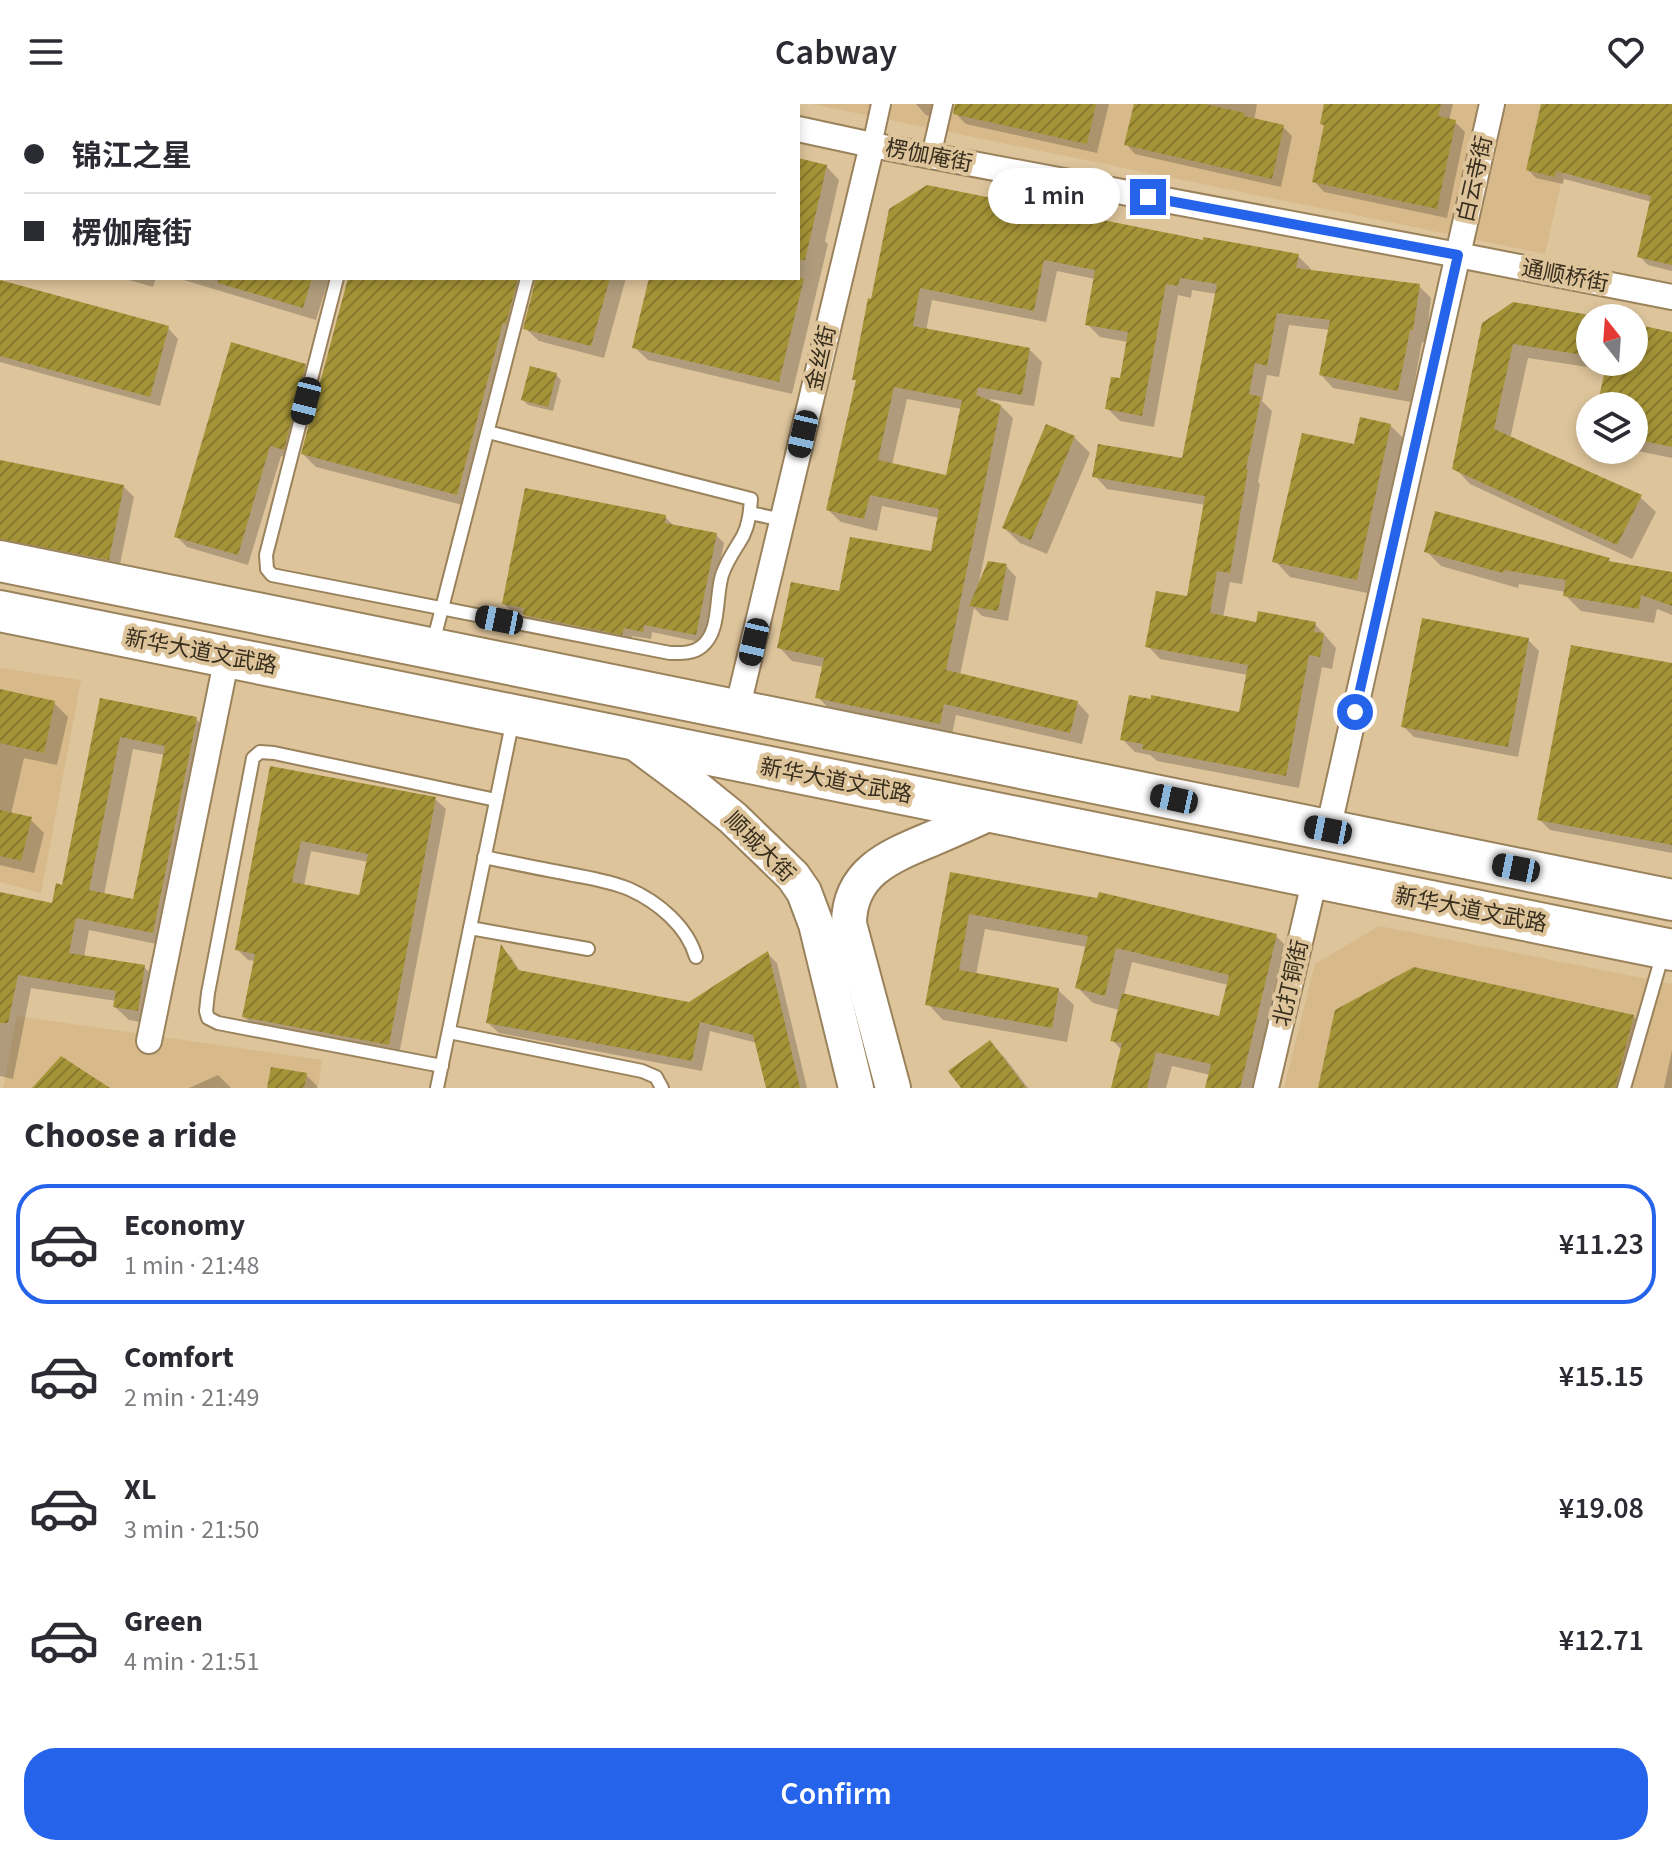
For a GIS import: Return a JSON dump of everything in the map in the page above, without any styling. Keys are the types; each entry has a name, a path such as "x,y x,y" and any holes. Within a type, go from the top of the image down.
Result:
{"main road":[{"path":"0,561 1672,900"},
{"name":"新华大道文武路","path":"0,611 1668,950"},
{"name":"顺城大街","path":"629,739 733,818 793,876 804,892 816,924 856,1088"},
{"path":"893,1088 849,924 849,907 854,893 865,877 884,861 992,812"}],"street":[{"path":"872,145 881,104"},
{"path":"931,156 943,104"},
{"name":"白云寺街","path":"1328,830 1492,104"},
{"name":"楞伽庵街","path":"800,129 1458,255"},
{"name":"金丝街","path":"737,710 872,145"},
{"name":"通顺桥街","path":"1458,255 1672,297"},
{"path":"149,1041 227,657"},
{"name":"北打铜街","path":"1266,1088 1315,878"}],"lane":[{"path":"336,280 266,555 267,569 272,575 670,653 688,653 700,647 712,634 722,577 731,552 743,534 751,499 488,432"},
{"path":"432,648 526,280"},
{"path":"750,513 783,520"},
{"path":"437,1088 513,715"},
{"path":"442,1066 218,1023 208,1018 208,993 253,758 260,752 274,753 496,800"},
{"path":"484,857 629,889 656,905 678,924 696,957"},
{"path":"470,928 588,949"},
{"path":"1624,1088 1668,950"},
{"path":"449,1032 642,1071 656,1077 662,1088"}],"shaded area":[{"path":"812,104 1579,104 1545,254"},
{"path":"0,668 81,680 41,893 0,882"},
{"path":"1379,926 1672,984 1672,1088 1284,1088 1315,964"},
{"path":"17,1016 322,1060 318,1088 3,1088"}],"building":[{"path":"955,104 1096,104 1087,144 953,114"},
{"path":"1134,104 1205,104 1284,125 1272,179 1124,145"},
{"path":"1324,104 1441,104 1438,116 1456,120 1437,209 1312,182 1324,125 1320,124"},
{"path":"1541,104 1672,104 1672,265 1637,257 1651,196 1556,171 1555,177 1526,170"},
{"path":"800,158 827,165 805,260 800,260"},
{"path":"927,185 1203,240 1203,237 1299,254 1296,268 1420,284 1413,330 1410,330 1398,391 1319,375 1330,320 1277,313 1267,366 1255,363 1249,394 1261,397 1230,573 1217,571 1210,613 1256,622 1258,611 1316,622 1314,632 1324,633 1320,657 1309,655 1286,776 1142,749 1143,744 1120,740 1129,695 1151,699 1151,695 1239,712 1248,665 1145,647 1156,591 1187,596 1205,496 1092,477 1098,444 1182,458 1217,284 1180,278 1178,286 1166,284 1142,416 1105,409 1111,377 1120,378 1128,332 1085,325 1095,270 1044,260 1034,311 920,288 913,326 1030,348 1022,395 978,387 976,395 1001,405 946,670 1078,701 1070,733 944,704 940,724 815,698 824,658 777,648 791,582 839,591 850,537 931,551 939,509 870,495 864,519 826,510 856,380 852,380 889,209","holes":["894,387 962,400 946,475 878,460"]},
{"path":"804,278 779,382 632,348 649,280"},
{"path":"0,280 169,326 150,397 0,356"},
{"path":"219,280 311,280 303,308 218,283"},
{"path":"347,280 517,280 457,495 301,454"},
{"path":"535,280 609,280 591,346 523,329"},
{"path":"1513,302 1576,313 1576,354 1513,344 1494,429 1642,495 1617,545 1452,469 1482,323"},
{"path":"1648,327 1672,332 1672,447 1648,442 1648,392 1600,392 1604,376 1648,376"},
{"path":"231,342 306,364 284,450 270,446 238,555 174,537"},
{"path":"530,366 557,373 548,407 521,400"},
{"path":"1360,417 1391,424 1357,580 1272,562 1302,433 1354,444"},
{"path":"1046,424 1075,436 1031,540 1002,528"},
{"path":"0,460 124,485 109,560 0,539"},
{"path":"525,488 666,515 665,523 717,533 696,635 644,625 643,632 624,628 622,635 523,615 524,608 502,604"},
{"path":"1435,511 1610,558 1608,561 1672,572 1672,606 1641,595 1639,609 1563,596 1566,580 1504,570 1503,573 1424,552"},
{"path":"988,561 1007,564 998,611 969,606"},
{"path":"1422,618 1529,638 1508,747 1401,727"},
{"path":"1571,645 1672,663 1672,845 1537,820"},
{"path":"0,689 55,701 44,753 0,743"},
{"path":"100,698 197,717 153,933 76,918 69,953 145,965 138,1011 113,1007 116,991 18,975 8,1023 0,1023 0,892 52,903 56,883 62,885","holes":["120,737 165,746 133,899 89,890"]},
{"path":"270,766 436,797 389,1045 242,1017 255,954 235,950","holes":["301,841 368,854 359,895 292,882"]},
{"path":"0,810 32,817 21,861 0,856"},
{"path":"950,872 1097,898 1099,892 1277,934 1240,1088 1205,1088 1211,1064 1156,1052 1147,1088 1111,1088 1122,1043 1110,1041 1122,993 1219,1016 1229,975 1116,948 1105,996 1075,988 1088,936 969,914 959,970 1059,988 1052,1028 925,1005"},
{"path":"501,944 518,970 689,1002 768,951 800,1088 766,1088 753,1035 700,1022 692,1061 486,1023"},
{"path":"1414,967 1634,1015 1615,1088 1318,1088 1335,1010"},
{"path":"990,1040 1026,1088 961,1088 948,1071"},
{"path":"61,1056 110,1088 32,1088"},
{"path":"271,1067 307,1073 304,1088 267,1088"}],"route":[{"path":"1148,197 1458,255 1355,712"}]}
